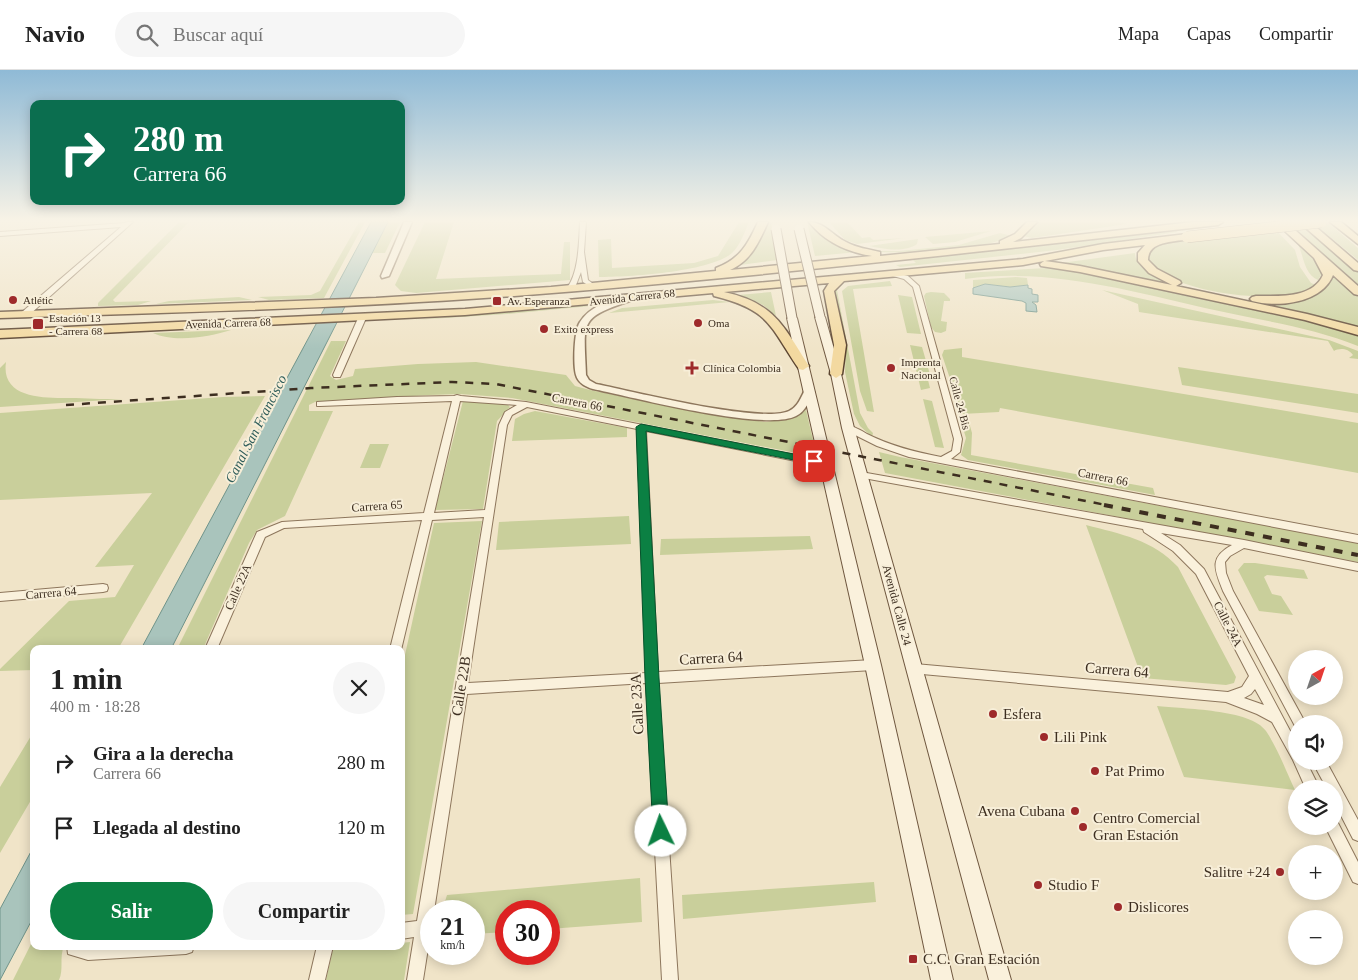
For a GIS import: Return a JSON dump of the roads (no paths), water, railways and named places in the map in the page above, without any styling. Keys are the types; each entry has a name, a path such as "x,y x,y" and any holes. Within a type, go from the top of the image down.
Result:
{"main road":[{"path":"684,278 717,271 731,264"},
{"path":"782,264 792,318 873,665 942,980"},
{"name":"Avenida Calle 24","path":"807,264 848,428 1000,980"},
{"name":"Avenida Carrera 68","path":"0,315 352,302 570,288 817,264"},
{"name":"Avenida Carrera 68","path":"1,335 494,310 996,264"},
{"path":"1043,264 1080,269 1307,317 1358,331"},
{"path":"1146,264 1162,277 1182,285 1236,298 1284,299 1308,294 1316,290 1327,280 1327,271 1323,264"},
{"path":"1326,264 1358,292"},
{"path":"836,374 840,345 829,291 831,286 840,279"},
{"path":"696,291 734,297 762,309 771,318 803,366"}],"street":[{"path":"26,314 82,264"},
{"path":"393,264 389,276 395,264"},
{"path":"570,288 576,281 577,264"},
{"path":"583,264 585,281 594,286"},
{"name":"Calle 24 Bis","path":"891,274 906,277 916,286 958,440 956,452 942,460"},
{"name":"Carrera 66","path":"630,298 600,308 583,322 580,330 581,375 586,382 602,389 726,413 762,418 792,414 801,407 809,392"},
{"path":"338,375 362,318"},
{"path":"397,645 457,397"},
{"name":"Carrera 66","path":"320,404 457,397 491,399 526,404 826,464"},
{"name":"Calle 22B","path":"428,900 503,425 508,414 526,404"},
{"name":"Calle 23A","path":"641,427 652,678 670,980"},
{"name":"Carrera 66","path":"848,428 893,449 942,460 1358,539"},
{"path":"861,475 1244,544 1358,567"},
{"name":"Carrera 65","path":"270,530 282,525 488,514"},
{"name":"Calle 24A","path":"1128,523 1164,538 1192,563 1211,590 1288,739"},
{"name":"Calle 22A","path":"213,645 261,535 270,530"},
{"name":"Calle 24A","path":"1244,544 1226,553 1220,561 1221,572 1228,590 1295,715"},
{"name":"Carrera 64","path":"0,597 103,588"},
{"name":"Carrera 64","path":"461,689 873,665"},
{"name":"Carrera 64","path":"915,669 1226,697 1261,710 1278,720"},
{"name":"Carrera 64","path":"1226,697 1242,694 1247,691 1252,687 1255,675"},
{"path":"1324,770 1358,834"},
{"path":"1337,835 1358,877"},
{"path":"405,930 420,929"},
{"path":"82,950 88,952 121,950"},
{"path":"317,980 324,950"},
{"name":"Calle 22B","path":"415,980 420,951"}],"water":[{"path":"348,264 366,264 173,645 143,645"},
{"path":"985,284 1010,287 1028,285 1028,288 1032,289 1032,294 1038,295 1038,302 1032,302 1036,305 1037,312 1026,311 1026,303 1022,301 973,294 973,288"},
{"path":"30,853 30,924 0,980 0,909"}],"railway":[{"path":"66,405 311,388 452,382 496,384 1111,506"},
{"path":"1104,505 1358,555"}],"place":[{"name":"Atlétic","path":"13,300"},
{"name":"Av. Esperanza","path":"497,301"},
{"name":"Oma","path":"698,323"},
{"name":"Estación 13 - Carrera 68","path":"38,324"},
{"name":"Exito express","path":"544,329"},
{"name":"Clínica Colombia","path":"692,368"},
{"name":"Imprenta Nacional","path":"891,368"},
{"name":"Esfera","path":"993,714"},
{"name":"Lili Pink","path":"1044,737"},
{"name":"Pat Primo","path":"1095,771"},
{"name":"Avena Cubana","path":"1075,811"},
{"name":"Centro Comercial Gran Estación","path":"1083,827"},
{"name":"Salitre +24","path":"1280,872"},
{"name":"Studio F","path":"1038,885"},
{"name":"Dislicores","path":"1118,907"},
{"name":"C.C. Gran Estación","path":"913,959"}],"water label":[{"name":"Canal San Francisco","path":"256,429"}]}
